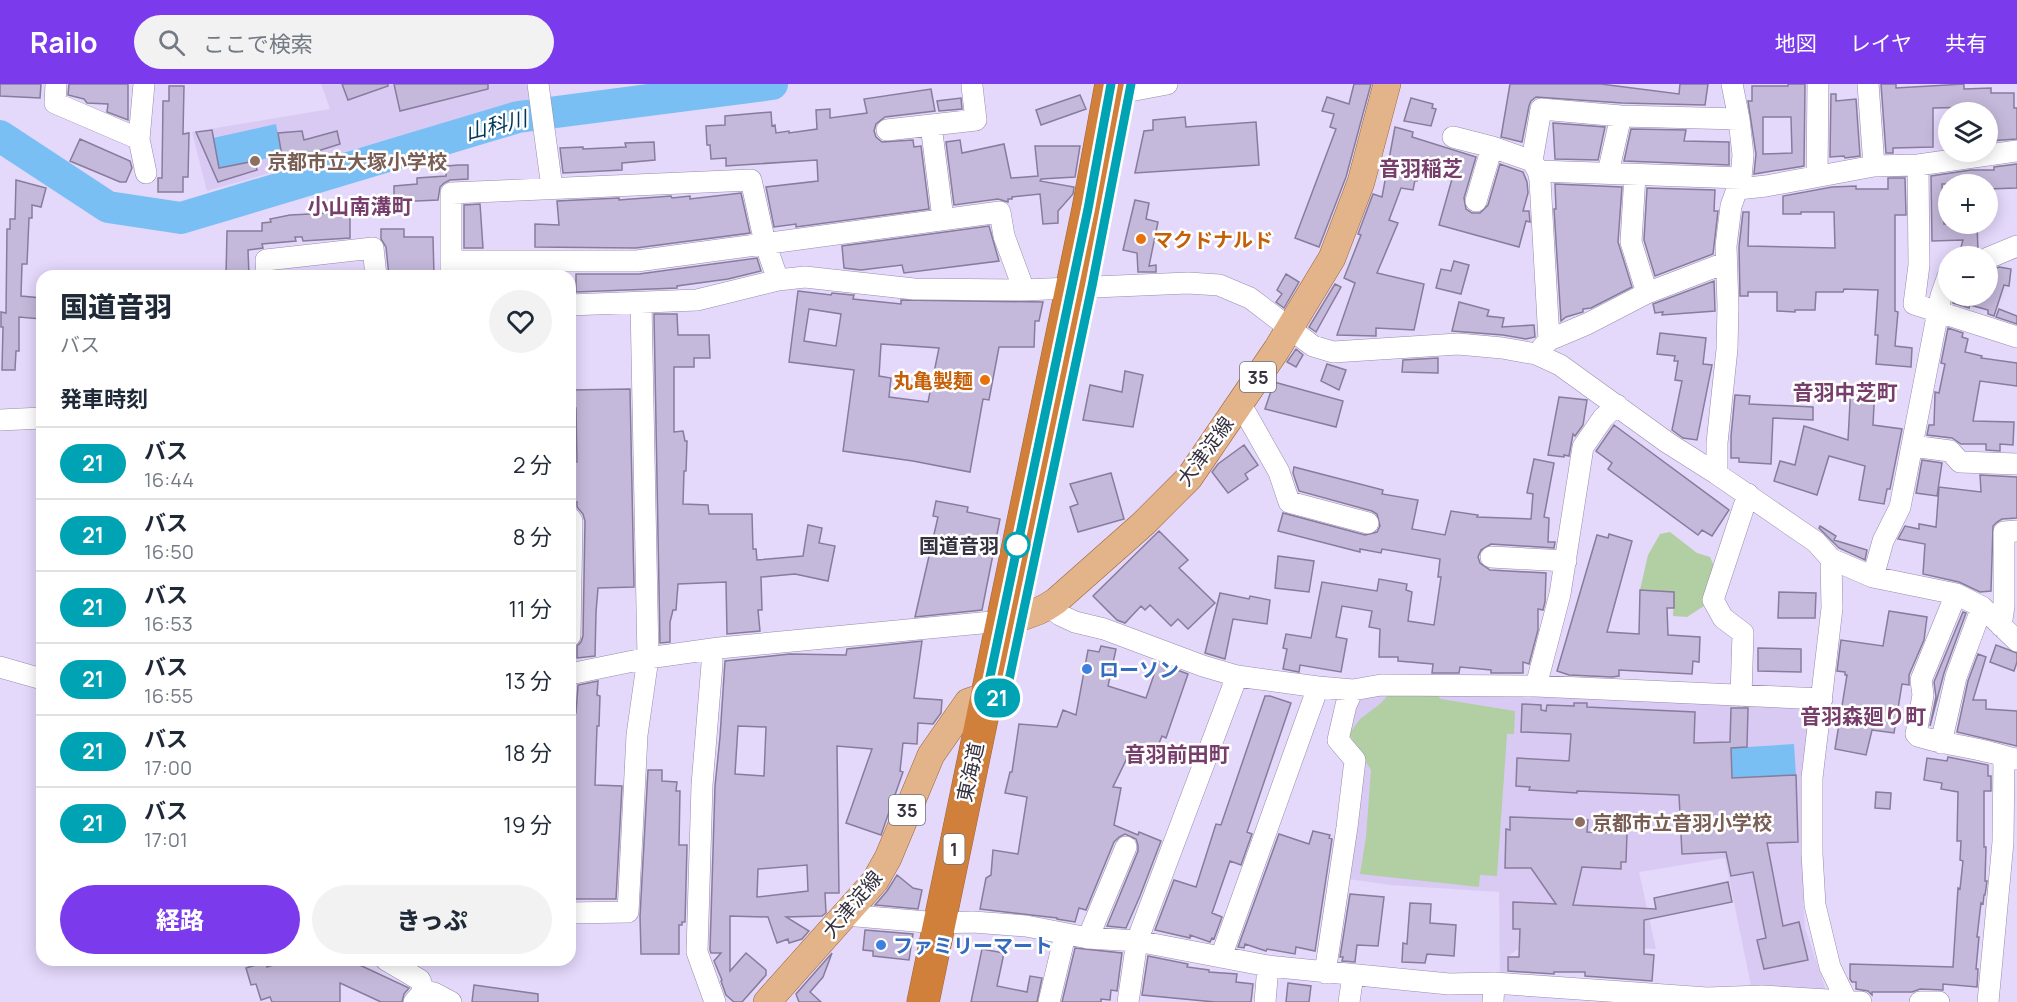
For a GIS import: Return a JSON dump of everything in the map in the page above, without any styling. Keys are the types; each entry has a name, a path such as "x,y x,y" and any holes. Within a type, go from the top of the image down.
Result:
{"highway":[{"name":"東海道","path":"923,1002 949,923 995,697 1024,615 1082,286 1120,89"},
{"name":"東海道","path":"944,1002 949,923"}],"main road":[{"name":"大津淀線","path":"1024,615 1143,524 1189,478 1290,328 1332,258 1361,182 1387,84"},
{"name":"大津淀線","path":"767,1002 875,881 888,858 931,755 968,702 995,697"}],"street":[{"path":"56,84 55,103 139,140"},
{"path":"144,84 139,140 146,173"},
{"path":"1120,89 1167,84"},
{"path":"1717,474 1717,443 1727,349 1728,306 1725,263 1731,206 1739,183 1743,155 1732,84"},
{"path":"1817,175 1818,84"},
{"path":"1868,84 1874,166"},
{"path":"886,130 976,120 972,86"},
{"path":"539,93 552,188"},
{"path":"1739,119 1621,116 1541,109 1535,166 1543,347 1560,365 1668,443 1748,494 1816,542 1831,559 1873,578 1956,594 1982,607 2017,641"},
{"path":"1608,173 1621,116"},
{"path":"931,125 943,219"},
{"path":"1453,137 1492,147 1535,166 1766,186 1874,166 1918,165 2017,151"},
{"path":"1476,201 1492,147"},
{"path":"1918,165 1919,265 1914,304 2017,337"},
{"path":"1635,175 1631,242 1647,293"},
{"path":"778,280 765,243 751,180 451,193 451,268 637,261 765,243 1000,212 1004,236 1024,290"},
{"path":"1998,254 2017,246"},
{"path":"267,270 266,260 373,248 375,270"},
{"path":"576,305 697,300 778,280 805,277 914,289 1024,290 1188,283 1219,285 1250,298 1313,346 1333,352 1458,344 1502,348 1543,347 1647,293 1725,263"},
{"path":"576,913 628,912 637,735 648,658 641,303"},
{"path":"1873,578 1883,541 1900,507 1939,306"},
{"path":"1240,403 1279,472 1289,502 1368,523"},
{"path":"1536,686 1560,594 1583,447 1603,418 1617,405"},
{"path":"0,420 36,418"},
{"path":"1912,446 1950,451 1960,462 2017,464"},
{"path":"1741,696 1743,633 1723,618 1713,600 1748,494"},
{"path":"2001,626 2004,606 2004,532 2017,531"},
{"path":"1491,557 1566,561"},
{"path":"1831,559 1832,608 1812,778 1815,905 1830,967 1852,1002"},
{"path":"1956,594 1921,680 1923,695 1916,734 1941,743 1992,752 2011,759 2010,842 1988,1002"},
{"path":"1941,743 1956,677 1982,607"},
{"path":"576,673 648,658 712,649 1024,615 1060,615 1237,676 1318,687 1353,690 1382,685 1536,686 1822,699"},
{"path":"712,649 702,785 697,952 715,1002"},
{"path":"0,667 36,677"},
{"path":"1128,1002 1137,941 1237,676"},
{"path":"1221,957 1318,687"},
{"path":"1325,973 1355,760 1338,740 1346,705 1353,690"},
{"path":"1088,938 1126,847"},
{"path":"845,915 1026,926 1065,935 1137,941 1268,966 1353,975 1426,992 1449,984 1493,993 1635,998 1762,996 1852,1002"},
{"path":"1049,1002 1065,935"},
{"path":"396,966 420,980 419,997 434,993 450,1002"},
{"path":"1265,1002 1268,966"},
{"path":"1349,1002 1353,975"},
{"path":"1920,1002 1939,1002"}],"shaded area":[{"name":"京都市立大塚小学校","path":"321,84 530,84 529,99 207,191 192,132 330,109"},
{"name":"京都市立音羽小学校","path":"1458,687 1529,698 1535,694 1816,703 1807,787 1803,897 1805,928 1826,990 1752,991 1725,858 1639,872 1656,949 1525,944 1507,957 1507,980 1500,980 1499,892 1390,885 1349,879 1347,747 1353,706 1372,693"}],"green space":[{"path":"1670,532 1697,553 1710,557 1715,568 1704,606 1687,617 1673,616 1674,592 1640,590 1648,555 1660,534"},
{"path":"1431,690 1441,699 1515,711 1514,734 1507,734 1497,876 1480,875 1479,887 1360,874 1366,837 1371,770 1349,734 1360,719 1380,704 1392,691"}],"water":[{"path":"276,124 282,155 219,169 213,138"},
{"path":"1794,744 1796,775 1732,778 1731,748"}],"building":[{"path":"0,84 41,84 40,98 0,96"},
{"path":"69,84 128,84 128,120 107,112 108,104 87,103 84,99 68,95"},
{"path":"342,84 388,84 388,86 348,100"},
{"path":"394,84 488,84 488,89 400,111"},
{"path":"1354,84 1371,84 1346,177 1319,247 1295,238 1336,129 1330,127 1334,114 1322,111 1327,97 1349,104"},
{"path":"1510,84 1601,84 1679,94 1680,84 1708,84 1705,105 1622,103 1536,97 1529,106 1522,142 1501,137"},
{"path":"1788,84 1805,84 1804,166 1754,174 1756,154 1748,101 1752,101 1752,86 1788,86","holes":["1763,117 1791,117 1792,153 1763,154"]},
{"path":"1881,84 1896,84 1896,88 1964,84 1964,89 1991,88 1991,93 2014,93 2014,108 2017,108 2017,139 1998,140 1998,102 1938,102 1938,108 1933,108 1933,147 1893,148 1893,153 1886,153"},
{"path":"169,86 184,86 183,134 189,133 188,177 183,177 183,192 158,192 158,178 162,178 163,101 169,101"},
{"path":"931,89 935,111 885,117 876,124 874,131 876,137 882,142 913,140 914,147 921,146 929,209 796,227 796,224 774,227 766,187 818,181 817,160 726,166 726,158 711,159 710,145 707,145 706,126 725,125 725,116 771,112 772,126 775,125 776,133 789,131 789,133 817,129 816,110 830,109 830,118 867,113 864,99"},
{"path":"1831,94 1836,94 1836,101 1856,99 1860,156 1830,157"},
{"path":"1080,95 1086,109 1041,125 1036,110"},
{"path":"961,98 962,109 939,111 937,101"},
{"path":"1411,98 1433,104 1432,108 1436,109 1431,126 1404,121"},
{"path":"1185,117 1186,127 1256,122 1259,165 1135,173 1144,131 1153,130 1153,120"},
{"path":"1553,123 1605,127 1598,160 1555,159"},
{"path":"1395,127 1413,132 1412,137 1476,157 1464,198 1466,209 1472,213 1480,213 1488,205 1500,164 1523,172 1528,193 1523,211 1529,211 1530,222 1526,221 1519,247 1439,225 1454,172 1421,162 1413,190 1401,188 1389,220 1398,223 1377,273 1424,284 1414,330 1376,328 1376,336 1337,335 1355,283 1344,278 1361,235 1358,234 1373,194 1382,197"},
{"path":"1631,129 1686,130 1684,141 1729,142 1729,165 1624,161"},
{"path":"212,130 219,168 255,161 257,170 218,182 196,132"},
{"path":"302,131 304,140 337,131 340,144 283,162 278,133"},
{"path":"80,139 130,161 132,168 126,182 120,182 70,161"},
{"path":"960,140 962,153 1004,144 1011,178 1038,176 1035,146 1080,146 1075,177 1041,179 1040,181 1074,187 1073,194 1058,211 1058,223 1043,224 1040,194 1012,197 1008,199 1008,202 998,199 954,205 946,142"},
{"path":"654,142 655,160 622,163 622,170 563,173 560,148 626,147 625,143"},
{"path":"2017,164 2017,188 1998,189 1998,174 1944,174 1971,170 1994,170 1994,167"},
{"path":"468,165 468,179 450,180 444,183 440,187 438,200 394,202 394,186 417,184 417,178 446,176 446,166"},
{"path":"1938,175 1938,234 1977,234 1978,246 1961,246 1963,240 1932,241 1931,176"},
{"path":"1888,178 1905,178 1906,215 1895,215 1895,311 1898,312 1895,346 1912,348 1911,367 1876,364 1878,290 1844,289 1843,292 1816,292 1815,310 1795,310 1795,312 1777,311 1777,292 1748,292 1748,296 1740,296 1739,247 1743,212 1749,212 1748,246 1835,248 1834,212 1783,214 1783,196 1832,187 1856,186 1856,189 1888,189"},
{"path":"16,180 46,188 41,207 32,205 32,218 29,218 27,264 22,264 21,296 36,297 36,319 19,317 19,351 16,351 15,370 2,370 1,312 6,313 7,229 10,229 10,219 15,219"},
{"path":"1555,184 1622,187 1618,242 1632,287 1561,321 1554,209 1556,209"},
{"path":"1647,188 1715,190 1714,211 1718,211 1713,254 1655,276 1644,240"},
{"path":"741,193 750,233 636,248 535,247 535,224 559,225 557,201 671,196 672,198 690,196 690,199"},
{"path":"1135,200 1149,203 1146,219 1158,222 1149,266 1156,265 1156,272 1138,272 1137,253 1123,250"},
{"path":"480,204 483,248 464,248 464,205"},
{"path":"350,212 350,238 303,241 302,237 295,237 296,241 262,244 263,248 248,250 249,270 226,270 227,231 262,231 262,223 290,215"},
{"path":"989,226 999,261 904,273 902,265 861,270 844,268 842,246"},
{"path":"381,229 404,229 404,237 433,237 434,270 388,270 386,247 381,239"},
{"path":"757,258 761,271 728,279 677,286 677,288 576,292 576,274 639,274"},
{"path":"1454,261 1469,265 1461,294 1436,288 1441,269 1451,271"},
{"path":"1998,267 2011,269 2009,286 2004,285 1998,304"},
{"path":"1286,274 1299,282 1284,308 1276,302 1282,294 1277,290"},
{"path":"1714,281 1715,311 1662,315 1663,312 1655,313 1653,304"},
{"path":"1335,284 1341,287 1316,332 1309,327"},
{"path":"798,291 854,295 853,299 901,304 901,300 1043,302 1039,321 1035,321 1034,347 999,347 989,400 983,399 970,472 843,451 854,370 789,362","holes":["809,309 841,314 836,346 804,341","881,344 939,348 928,402 889,397 891,378 879,376"]},
{"path":"1459,302 1489,310 1487,316 1504,318 1502,327 1534,325 1535,337 1526,339 1452,331"},
{"path":"1974,306 1997,306 1994,316 1988,314 1988,310"},
{"path":"1999,309 2017,316 2017,324 1996,317"},
{"path":"654,314 677,314 678,335 709,335 710,358 694,358 694,367 674,367 674,432 683,431 685,441 687,441 683,504 708,505 709,514 752,514 753,549 756,549 757,560 803,556 808,525 822,528 819,543 835,546 828,581 795,574 761,577 762,610 758,610 760,631 727,634 726,582 678,584 676,610 673,610 670,622 670,642 660,643"},
{"path":"1948,328 1963,333 1962,337 1968,339 1965,352 1982,356 1981,358 2017,363 2017,386 1980,381 1973,421 2014,422 2013,445 2000,444 2000,451 1986,450 1986,444 1961,444 1952,438 1927,435 1929,425 1934,425 1935,392 1939,393 1945,364 1941,363"},
{"path":"1660,333 1706,338 1703,364 1712,365 1697,440 1683,438 1672,430 1682,381 1675,380 1678,361 1674,361 1675,356 1657,354"},
{"path":"1296,349 1303,355 1296,367 1287,362"},
{"path":"1438,358 1438,373 1402,372 1403,360"},
{"path":"1327,364 1346,370 1339,390 1321,381"},
{"path":"1125,371 1143,375 1133,427 1083,420 1090,385 1122,392"},
{"path":"1274,382 1343,401 1336,427 1265,409"},
{"path":"1851,384 1875,385 1873,425 1902,429 1890,489 1887,489 1884,504 1859,500 1865,466 1829,456 1817,495 1774,481 1780,461 1795,465 1804,426 1848,440"},
{"path":"630,389 634,587 598,588 595,656 577,658 577,646 583,636 585,521 576,502 576,390"},
{"path":"1735,395 1750,396 1749,404 1813,407 1813,420 1773,418 1771,464 1739,462 1739,458 1731,458"},
{"path":"1559,397 1587,400 1583,425 1575,436 1573,434 1569,456 1564,455 1564,457 1548,455"},
{"path":"1614,425 1729,510 1712,536 1702,530 1698,535 1608,469 1612,463 1596,451"},
{"path":"1244,445 1258,465 1245,474 1248,479 1228,493 1212,472 1218,464"},
{"path":"1534,459 1554,463 1544,517 1549,518 1548,542 1555,542 1554,548 1491,544 1481,550 1478,557 1480,563 1490,570 1546,573 1545,602 1543,610 1538,609 1538,630 1529,664 1523,662 1523,673 1491,673 1491,670 1460,667 1459,673 1432,673 1433,664 1398,661 1398,657 1379,657 1380,629 1369,627 1372,611 1342,606 1336,637 1347,639 1341,672 1300,665 1299,672 1283,669 1287,649 1283,648 1286,634 1311,638 1322,582 1377,591 1379,579 1407,584 1406,590 1412,592 1408,621 1434,625 1441,577 1438,577 1440,559 1382,549 1381,553 1360,549 1360,552 1278,531 1283,513 1365,535 1377,532 1380,526 1377,514 1372,511 1299,491 1293,473 1294,467 1383,490 1382,494 1418,500 1412,529 1445,535 1451,511 1478,515 1477,517 1531,519 1533,494 1527,493"},
{"path":"1922,460 1942,463 1937,496 1916,493"},
{"path":"1111,473 1124,519 1078,532 1070,507 1078,504 1070,484"},
{"path":"1980,475 2017,477 2017,518 2002,519 1993,526 1991,591 1980,592 1959,582 1923,574 1925,544 1898,539 1905,526 1919,529 1919,524 1936,527 1939,487 1981,492"},
{"path":"936,501 968,507 967,512 1000,519 982,610 915,617 938,517 933,516"},
{"path":"1820,526 1836,536 1834,540 1867,550 1865,560 1839,548 1819,528"},
{"path":"1159,531 1188,560 1179,568 1215,603 1188,629 1178,619 1171,626 1150,605 1145,610 1141,606 1125,623 1117,620 1093,596"},
{"path":"1609,534 1632,541 1607,632 1639,634 1640,590 1674,592 1674,608 1667,608 1668,635 1700,637 1699,662 1693,661 1692,674 1619,670 1619,676 1612,677 1569,675 1557,671 1597,535 1608,538"},
{"path":"1278,556 1314,561 1309,592 1275,588"},
{"path":"1779,592 1816,593 1815,618 1778,618"},
{"path":"1220,593 1249,599 1250,596 1270,600 1267,624 1233,619 1225,659 1205,653"},
{"path":"1889,611 1927,617 1924,640 1909,675 1909,685 1902,684 1894,733 1872,730 1866,755 1835,749 1847,675 1845,672 1837,671 1841,640 1883,646"},
{"path":"1963,612 1966,613 1944,673 1930,726 1936,697 1934,682"},
{"path":"922,641 914,698 942,700 941,713 933,724 918,723 917,744 903,743 900,771 903,772 881,835 846,823 872,749 837,746 839,893 825,893 826,913 822,916 786,917 809,931 802,939 789,943 788,939 777,943 768,917 730,916 730,971 746,953 766,970 766,975 742,1002 734,1002 726,995 714,961 721,953 711,953 710,950 715,786 725,661 790,654 846,655 847,649","holes":["738,726 766,727 764,776 735,774","807,865 808,891 757,897 758,869"]},
{"path":"1996,645 2017,653 2014,671 1990,662"},
{"path":"1101,646 1116,649 1108,686 1146,698 1158,663 1188,674 1166,738 1162,736 1152,760 1147,758 1145,762 1128,756 1113,787 1121,788 1114,825 1161,841 1126,928 1107,926 1138,851 1136,839 1125,834 1114,842 1086,910 1079,908 1075,922 980,909 986,878 991,875 993,850 1018,854 1027,797 1005,793 1010,772 1012,772 1019,724 1057,727 1063,710 1076,715 1088,650 1099,652"},
{"path":"1758,648 1801,649 1801,672 1758,671"},
{"path":"1978,654 1986,657 1973,700 1986,700 1986,709 2017,711 2017,746 1957,732 1968,681"},
{"path":"598,681 597,695 600,696 595,785 622,786 616,899 576,899 578,685"},
{"path":"1265,696 1291,703 1247,832 1252,834 1241,865 1230,861 1212,913 1222,917 1214,939 1212,938 1210,942 1190,935 1190,938 1155,930 1174,880 1196,887 1216,824 1221,825"},
{"path":"1574,703 1587,703 1587,707 1695,712 1694,743 1730,742 1731,708 1748,708 1747,747 1731,748 1732,778 1796,775 1798,842 1767,843 1783,926 1799,922 1808,960 1764,969 1757,940 1766,938 1753,872 1731,876 1726,852 1682,854 1679,795 1577,791 1577,793 1529,790 1530,787 1516,786 1517,758 1569,761 1571,734 1521,732 1522,704 1541,705 1541,710 1546,711 1547,705 1574,706"},
{"path":"1948,757 1988,765 1988,776 1991,776 1991,791 1984,791 1985,881 1987,881 1983,904 1981,903 1977,937 1979,937 1977,987 1943,984 1943,990 1872,992 1872,995 1868,991 1856,989 1856,982 1850,979 1850,964 1953,967 1958,888 1960,889 1963,861 1960,860 1961,841 1957,841 1958,792 1941,789 1942,783 1924,780 1927,758 1947,761"},
{"path":"648,770 662,770 662,781 677,782 676,791 680,791 679,845 687,845 685,922 679,925 679,954 641,954 640,916"},
{"path":"1876,792 1891,793 1890,809 1875,808"},
{"path":"1510,817 1588,820 1587,832 1627,833 1626,862 1621,862 1621,869 1582,867 1573,905 1656,909 1654,898 1728,882 1732,902 1644,920 1644,954 1654,955 1652,981 1585,976 1585,972 1554,972 1554,974 1508,971 1508,957 1519,957 1520,929 1513,929 1513,902 1556,904 1531,868 1505,868 1506,829 1510,830"},
{"path":"1313,831 1330,835 1329,838 1332,839 1315,951 1296,947 1295,954 1267,949 1266,951 1245,944 1244,948 1238,947 1279,834 1309,844"},
{"path":"897,875 913,888 922,890 918,909 875,905"},
{"path":"1350,894 1384,897 1378,946 1357,945 1355,962 1342,961 1343,957 1340,957"},
{"path":"1410,903 1431,904 1430,923 1456,925 1454,956 1427,954 1425,963 1402,962 1403,943 1407,944"},
{"path":"865,930 913,934 909,960 873,956 873,951 863,950"},
{"path":"1075,948 1122,953 1117,991 1111,990 1110,1000 1062,1002"},
{"path":"982,949 1004,953 997,986 1027,992 1030,976 1042,978 1037,1002 971,1002"},
{"path":"832,953 823,977 810,992 821,1002 799,1002 796,994"},
{"path":"1148,956 1188,964 1187,967 1209,970 1209,972 1237,974 1236,982 1253,984 1251,1002 1215,1002 1142,995"},
{"path":"362,966 409,988 402,1002 381,1002 340,983 340,1002 272,1002 270,997 261,1000 256,984 251,985 246,968"},
{"path":"1288,983 1311,986 1309,1002 1286,1002"},
{"path":"474,985 538,994 538,1002 472,1002"}],"waterway":[{"name":"山科川","path":"0,136 108,207 181,218 518,117 772,84"}],"bus line":[{"name":"21","path":"1111,84 1088,209 986,696 1005,699 1092,286 1131,84"}],"place":[{"name":"京都市立大塚小学校","path":"255,161"},
{"name":"マクドナルド","path":"1141,239"},
{"name":"丸亀製麺","path":"985,380"},
{"name":"国道音羽","path":"1017,545"},
{"name":"ローソン","path":"1087,669"},
{"name":"京都市立音羽小学校","path":"1580,822"},
{"name":"ファミリーマート","path":"881,945"}],"district":[{"name":"音羽稲芝","path":"1421,168"},
{"name":"小山南溝町","path":"360,206"},
{"name":"音羽中芝町","path":"1845,392"},
{"name":"音羽森廻り町","path":"1863,716"},
{"name":"音羽前田町","path":"1177,754"}]}
